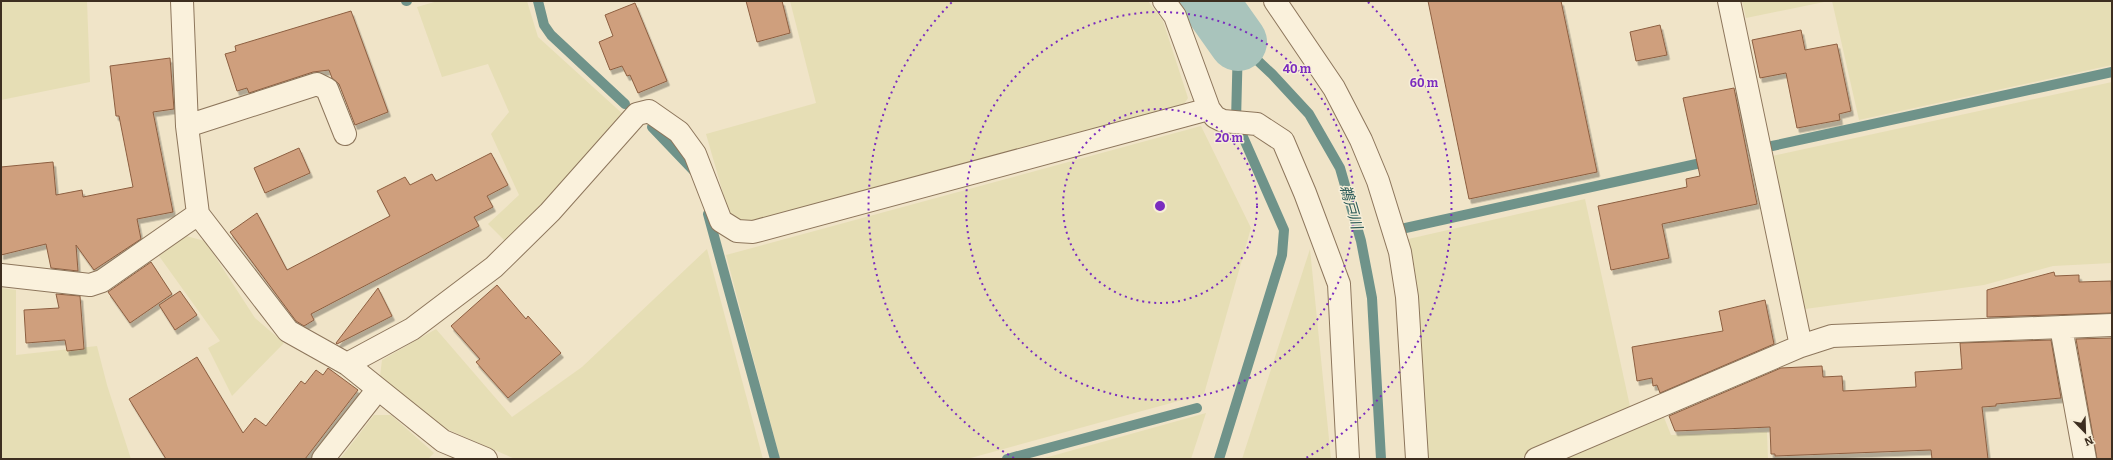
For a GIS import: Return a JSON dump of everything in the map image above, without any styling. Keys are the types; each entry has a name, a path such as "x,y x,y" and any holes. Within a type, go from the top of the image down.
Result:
{"street":[{"path":"182,1 187,126 198,214 288,331 347,364 443,441 486,459"},
{"path":"1164,1 1175,16 1216,115"},
{"path":"1275,1 1334,88 1362,140 1380,188 1400,252 1407,297 1417,459"},
{"path":"1729,1 1801,346"},
{"path":"187,126 317,84 327,89 346,134"},
{"path":"347,364 412,329 494,267 550,212 637,114 649,111 680,132 695,154 721,221 737,231 753,232 1216,115 1257,124 1283,141 1339,284 1348,459"},
{"path":"1,275 90,285 102,281 198,214"},
{"path":"1536,459 1801,346 1832,336 2112,324"},
{"path":"2061,327 2085,459"},
{"path":"323,459 378,389"}],"shaded area":[{"path":"1,1 87,1 90,82 1,100"},
{"path":"438,1 527,1 538,37 625,116 507,243 488,224 519,195 491,134 509,112 488,64 442,77 417,7"},
{"path":"790,1 1148,1 1163,21 1188,98 1184,104 741,224 729,214 706,134 816,103"},
{"path":"1742,1 1829,1 1746,18"},
{"path":"1832,1 2112,1 2112,65 1859,120"},
{"path":"2112,82 2112,263 2053,266 1984,285 1805,309 1772,156"},
{"path":"1201,126 1251,228 1204,394 967,459 780,459 726,255"},
{"path":"1585,199 1631,411 1519,459 1424,459 1404,240"},
{"path":"186,236 205,241 255,318 284,343 232,396 208,348 220,341 159,256"},
{"path":"707,249 763,459 515,459 442,427 380,376 382,360 436,329 512,417 582,367"},
{"path":"1310,249 1331,459 1242,459"},
{"path":"1,288 16,290 16,355 97,346 107,385 131,459 1,459"},
{"path":"1206,413 1191,459 1041,459"},
{"path":"374,415 391,415 434,453 428,459 340,459"},
{"path":"1663,415 1671,435 1767,432 1768,459 1556,459"}],"building":[{"path":"746,1 782,1 790,33 757,42"},
{"path":"1428,1 1561,1 1597,172 1469,199"},
{"path":"635,3 667,81 638,93 630,75 627,76 622,66 610,70 599,42 613,36 605,15"},
{"path":"351,11 388,112 355,125 339,84 332,78 329,70 313,72 249,93 247,88 237,91 225,54 236,51 235,46"},
{"path":"1660,25 1667,55 1636,61 1630,32"},
{"path":"1801,30 1805,50 1837,44 1851,111 1839,114 1840,120 1797,128 1786,73 1760,78 1752,40"},
{"path":"170,58 174,109 153,112 173,212 137,219 141,239 94,270 76,245 78,271 51,268 46,244 1,255 1,167 53,162 56,195 82,190 83,197 133,187 119,116 116,116 110,66"},
{"path":"1734,88 1757,204 1662,224 1669,258 1611,270 1598,206 1687,187 1686,179 1700,176 1683,98"},
{"path":"299,148 310,173 265,193 254,168"},
{"path":"491,153 508,185 487,196 493,207 474,217 479,226 311,314 314,320 304,326 296,321 230,232 257,213 287,270 390,216 377,191 405,177 410,185 432,174 436,181"},
{"path":"151,262 172,294 130,323 108,292"},
{"path":"2054,272 2055,276 2079,275 2079,282 2111,281 2112,313 1987,317 1987,290"},
{"path":"497,285 526,319 528,316 561,353 508,398 476,362 480,359 451,326"},
{"path":"378,288 392,316 337,344 336,343"},
{"path":"180,291 197,315 175,330 159,305"},
{"path":"56,294 80,296 84,349 67,351 65,340 26,343 24,310 59,308"},
{"path":"1765,300 1774,344 1660,393 1657,385 1653,386 1652,378 1637,381 1632,347 1723,331 1719,311"},
{"path":"2112,338 2112,459 2097,459 2076,339"},
{"path":"2051,340 2061,398 1996,404 1996,406 1982,407 1988,459 1932,459 1931,450 1775,456 1775,454 1771,454 1770,427 1675,431 1669,416 1781,368 1822,366 1823,377 1842,376 1843,391 1916,387 1915,372 1962,369 1960,343"},
{"path":"197,357 243,433 255,418 266,426 301,381 305,384 316,370 323,375 328,368 358,390 305,459 166,459 129,399"}],"waterway":[{"path":"538,1 544,25 551,35 625,104"},
{"name":"鵜戸川","path":"1209,1 1238,42"},
{"name":"鵜戸川","path":"1238,42 1272,74 1309,114 1340,168 1361,241 1372,298 1381,459"},
{"path":"1219,459 1282,255 1284,230 1236,121 1238,42"},
{"path":"1772,146 2112,72"},
{"path":"652,127 695,172"},
{"path":"1401,229 1710,161"},
{"path":"708,214 775,459"},
{"path":"1007,459 1197,408"}]}
